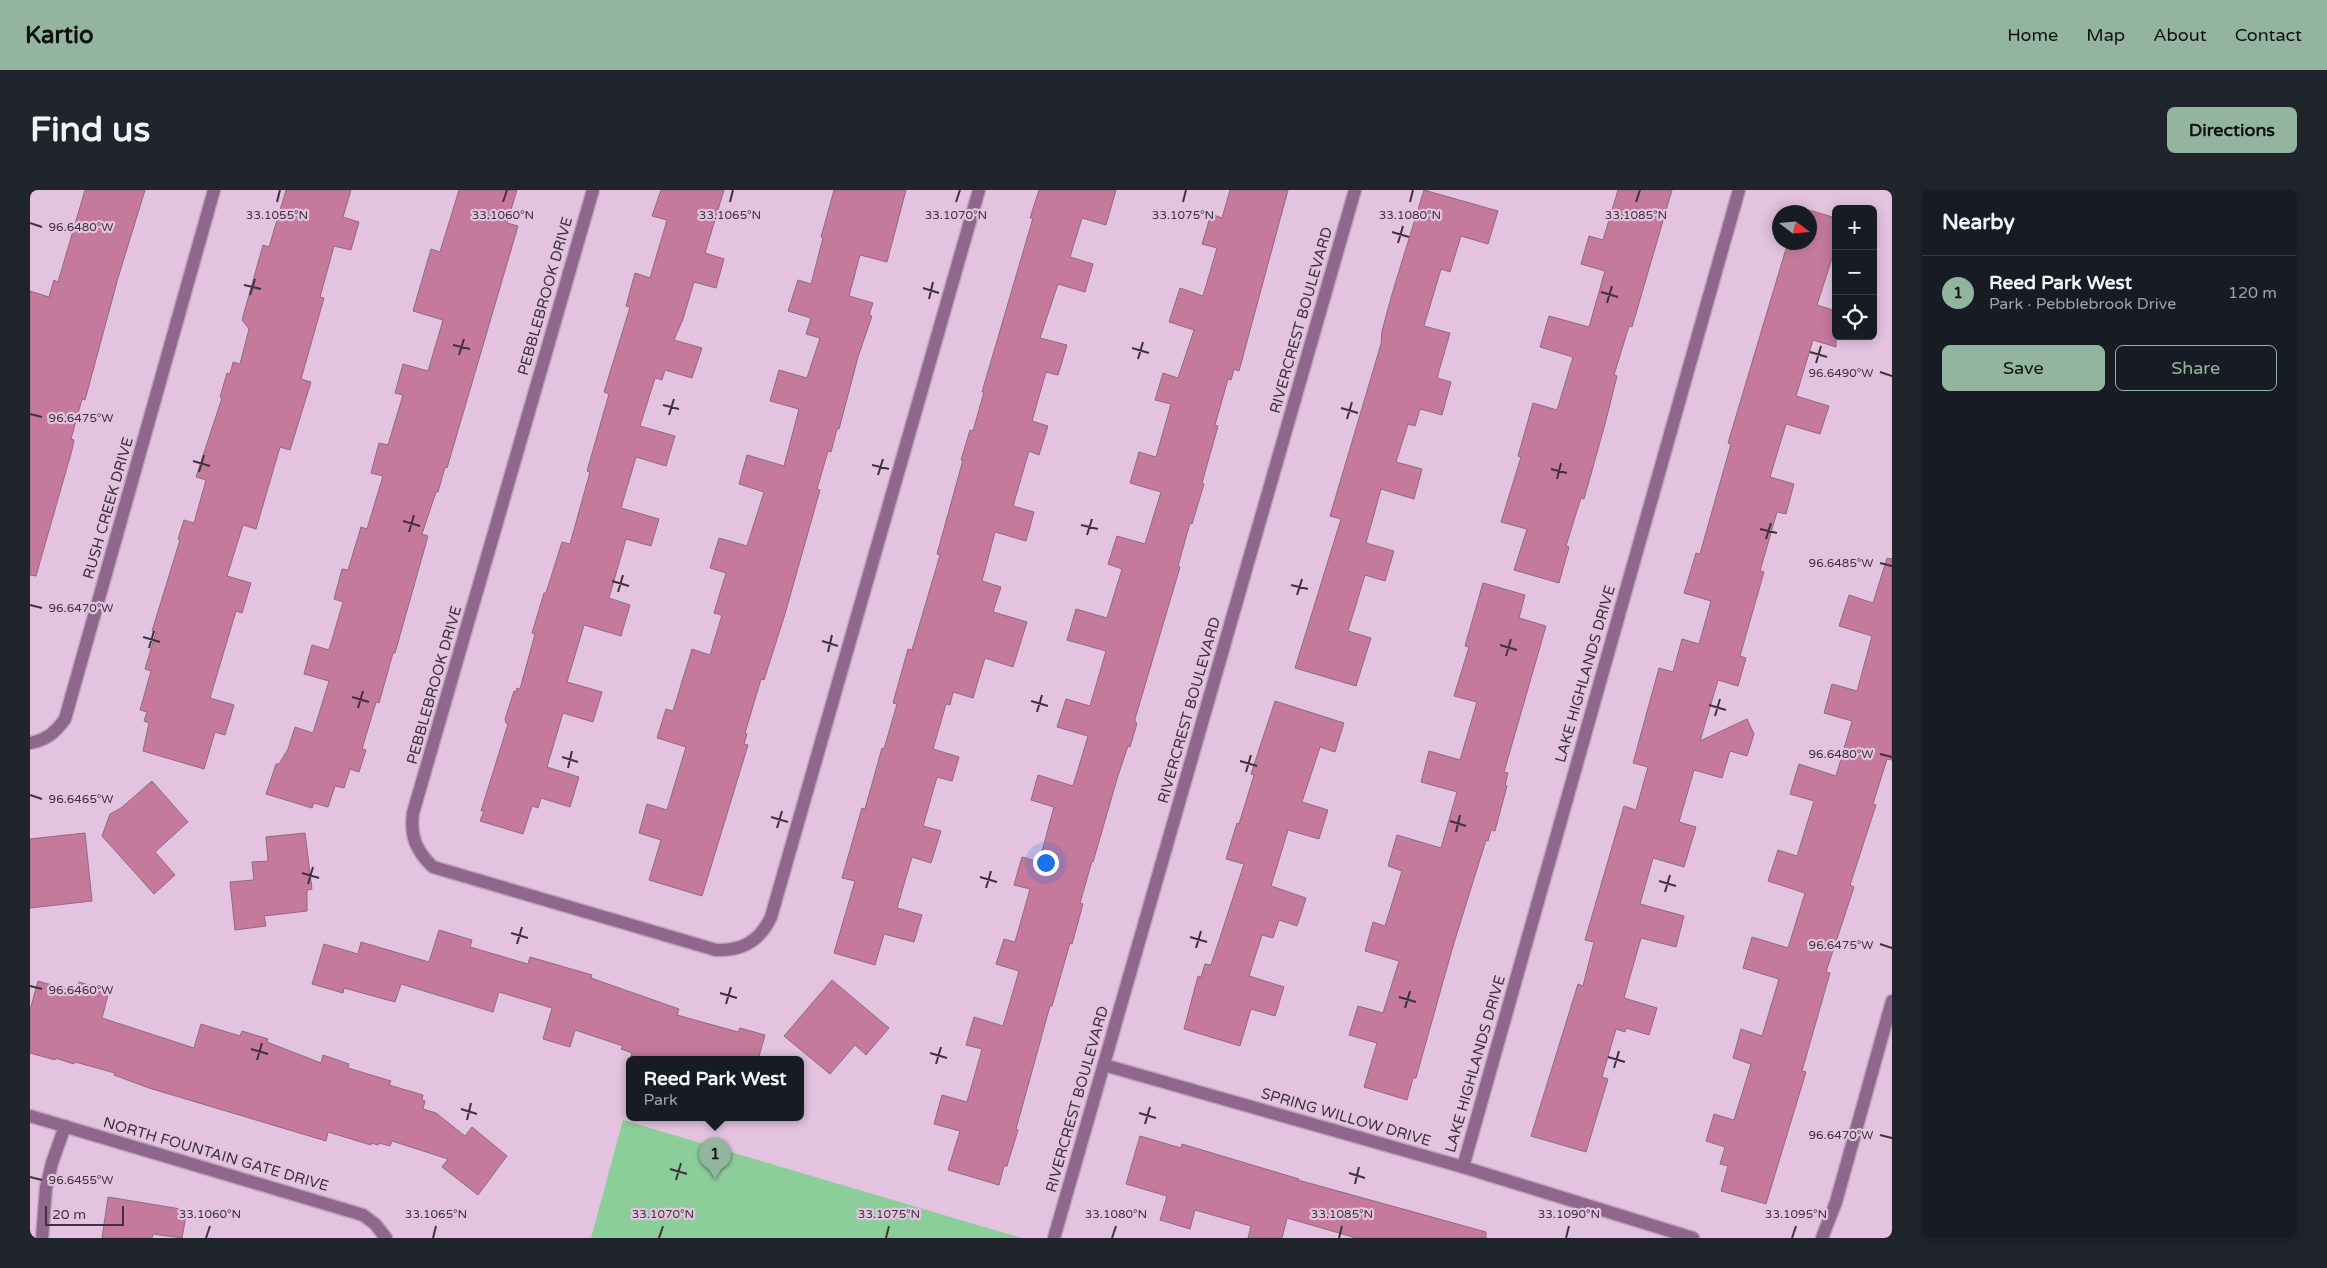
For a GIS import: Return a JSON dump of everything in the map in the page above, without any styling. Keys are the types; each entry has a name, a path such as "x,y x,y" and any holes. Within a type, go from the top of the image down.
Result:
{"street":[{"name":"RUSH CREEK DRIVE","path":"30,743 45,740 57,731 65,719 214,190"},
{"name":"PEBBLEBROOK DRIVE","path":"593,190 413,813 411,828 415,843 422,856 433,867 716,950 739,949 750,944 766,928 771,917 980,190"},
{"name":"RIVERCREST BOULEVARD","path":"1054,1238 1355,190"},
{"name":"LAKE HIGHLANDS DRIVE","path":"1463,1168 1739,190"},
{"path":"1822,1238 1836,1202 1892,1001"},
{"name":"SPRING WILLOW DRIVE","path":"1104,1065 1463,1168 1693,1238"},
{"name":"NORTH FOUNTAIN GATE DRIVE","path":"30,1116 363,1215 375,1224 385,1237"},
{"path":"42,1238 46,1188 52,1163 65,1126"}],"green space":[{"path":"623,1120 1021,1238 591,1238"}],"building":[{"path":"85,190 145,190 118,278 85,400 82,399 71,439 74,440 72,450 36,576 30,575 30,291 49,297 54,280 58,282"},
{"path":"286,190 351,190 343,217 359,222 351,250 334,246 320,297 324,298 301,379 311,382 290,450 280,447 256,529 243,525 227,576 251,583 242,613 236,611 210,698 234,705 225,735 215,732 204,769 143,751 149,723 144,721 147,712 140,710 151,671 145,669 156,632 152,631 180,540 178,539 184,520 194,523 206,480 196,477 222,398 220,397 227,373 230,374 233,362 240,364 249,329 242,320 263,245 269,247"},
{"path":"459,190 517,190 507,223 518,226 447,468 445,467 422,534 428,536 395,653 393,653 379,703 376,702 362,749 366,750 359,772 350,769 344,788 335,786 328,807 314,803 312,808 266,794 276,764 279,764 288,749 295,727 313,733 329,681 304,674 312,645 329,650 343,602 334,599 342,569 348,570 361,527 367,529 383,476 371,473 379,443 388,445 403,395 395,393 403,364 428,371 443,320 413,311 431,249 440,252"},
{"path":"661,190 724,190 705,253 724,259 716,288 694,282 683,319 674,340 702,348 692,378 665,370 662,380 655,378 640,426 675,436 666,466 636,457 621,508 659,519 651,546 626,539 609,598 630,605 621,636 584,625 567,682 602,692 593,722 563,713 547,767 579,777 570,807 541,798 538,808 532,806 523,834 480,821 484,811 481,811 508,724 505,719 514,691 516,692 517,688 520,689 535,634 532,633 544,593 546,593 562,542 570,544 590,472 587,471 609,394 604,392 630,307 626,306 635,273 650,278 667,220 652,216"},
{"path":"834,190 906,190 887,262 860,255 849,296 873,303 869,315 872,316 858,357 839,429 837,429 831,452 828,451 817,489 820,490 785,614 764,680 761,679 745,733 747,734 744,744 748,745 702,896 649,880 661,840 639,833 647,804 667,810 686,747 657,738 666,709 673,711 692,649 710,655 722,615 714,613 726,573 710,568 719,538 747,546 764,492 739,484 747,455 784,466 799,409 770,401 779,370 807,378 820,338 806,334 811,318 788,311 798,280 811,284"},
{"path":"1039,190 1116,190 1106,225 1082,218 1070,257 1093,264 1085,292 1058,284 1040,338 1067,345 1058,375 1046,372 1032,421 1048,426 1039,455 1029,451 1013,506 1034,512 1026,541 995,532 982,581 1001,587 993,612 1027,622 1013,667 985,658 973,698 953,692 950,705 946,704 933,749 959,757 952,781 937,777 923,826 941,831 931,863 912,857 897,908 922,915 914,942 884,934 875,965 834,953 855,881 842,878 862,808 865,809 882,748 884,749 897,704 893,703 908,649 912,650 940,555 937,554 963,460 961,460 970,430 973,431 984,392 982,392 1033,218 1030,218"},
{"path":"1230,190 1288,190 1239,371 1234,369 1231,380 1228,379 1215,425 1218,426 1202,483 1204,484 1192,524 1190,523 1178,566 1180,567 1135,719 1137,723 1117,779 1092,861 1080,903 1083,904 1072,944 1070,943 1052,1006 1050,1006 1016,1129 1018,1130 999,1185 948,1170 960,1131 934,1124 942,1095 967,1102 982,1049 966,1045 974,1017 1003,1026 1019,971 996,964 1004,939 1015,942 1030,889 1014,885 1022,857 1039,862 1054,807 1031,800 1038,775 1073,786 1088,736 1057,727 1066,699 1090,706 1106,651 1067,640 1076,609 1107,618 1122,569 1108,564 1117,536 1145,544 1161,492 1130,483 1139,452 1156,457 1171,404 1155,400 1163,373 1178,378 1194,330 1169,322 1180,288 1203,296 1217,248 1202,244 1211,214 1222,218"},
{"path":"1424,190 1498,211 1488,244 1461,236 1450,272 1441,269 1424,326 1450,333 1437,378 1451,382 1442,415 1420,409 1415,426 1408,424 1396,462 1422,469 1414,499 1381,489 1366,543 1394,551 1385,581 1365,575 1348,631 1371,638 1356,686 1295,668 1341,519 1330,516 1381,344 1382,331 1392,294"},
{"path":"1618,190 1672,190 1632,327 1629,326 1614,375 1617,376 1605,424 1584,499 1581,498 1566,546 1569,547 1559,583 1514,570 1527,529 1501,522 1521,457 1518,456 1533,403 1557,410 1573,357 1540,347 1549,316 1589,327 1605,271 1581,264 1589,236 1603,240"},
{"path":"1817,212 1832,217 1832,258 1817,305 1832,310 1832,340 1836,340 1836,347 1813,340 1796,396 1829,406 1820,434 1786,424 1770,477 1794,484 1786,514 1777,512 1760,571 1764,572 1740,656 1746,658 1738,686 1718,680 1700,741 1747,719 1754,734 1747,756 1730,751 1722,778 1694,770 1679,822 1696,827 1684,867 1653,858 1640,904 1684,916 1676,947 1641,938 1624,998 1657,1008 1649,1035 1626,1028 1625,1032 1616,1029 1602,1077 1608,1079 1586,1152 1531,1136 1578,984 1583,986 1594,942 1585,940 1624,806 1636,810 1648,767 1633,763 1659,668 1673,672 1682,639 1699,644 1711,601 1684,593 1696,553 1700,554 1731,444 1728,443 1786,250 1817,250"},
{"path":"1887,558 1892,559 1892,760 1887,759 1873,804 1876,805 1850,885 1854,887 1826,972 1830,973 1802,1071 1806,1072 1766,1204 1721,1191 1728,1166 1720,1164 1725,1147 1706,1141 1714,1114 1734,1120 1751,1064 1733,1058 1741,1029 1762,1036 1779,979 1743,968 1752,937 1788,948 1805,893 1768,881 1778,850 1797,856 1814,801 1790,794 1799,764 1836,776 1852,721 1824,713 1832,684 1857,691 1872,636 1839,626 1849,595 1873,603"},
{"path":"1483,583 1525,595 1519,618 1546,626 1504,772 1508,773 1505,785 1507,786 1495,831 1491,830 1488,841 1486,840 1453,946 1416,1078 1413,1078 1407,1100 1364,1087 1377,1043 1349,1035 1358,1006 1383,1013 1399,961 1365,951 1373,922 1385,926 1402,871 1388,866 1397,835 1441,848 1457,792 1421,782 1429,751 1460,760 1477,702 1454,696 1469,647 1465,646"},
{"path":"1275,701 1344,723 1335,752 1320,747 1302,802 1328,810 1319,839 1288,830 1271,886 1306,898 1297,926 1279,920 1273,938 1262,935 1249,976 1284,987 1275,1016 1251,1009 1240,1046 1184,1029 1198,976 1201,977 1205,964 1211,965 1244,864 1226,859 1237,823 1239,824 1254,775 1251,774"},
{"path":"152,781 188,822 155,852 175,875 154,894 102,836 110,814 121,808"},
{"path":"85,833 92,901 30,908 30,839"},
{"path":"305,833 312,889 307,890 307,911 264,916 266,926 235,930 230,882 254,880 252,862 268,861 266,837"},
{"path":"439,930 472,940 470,947 528,964 530,957 592,975 591,978 679,1009 677,1015 738,1032 740,1028 765,1035 759,1056 631,1056 632,1053 621,1049 623,1046 575,1030 570,1047 543,1039 552,1008 499,992 493,1012 401,984 395,1002 344,988 343,993 312,984 324,944 358,954 361,942 429,962"},
{"path":"832,980 889,1028 866,1055 855,1045 830,1074 784,1036"},
{"path":"38,981 76,992 79,982 109,991 102,1018 194,1048 201,1024 240,1036 242,1031 268,1039 267,1042 321,1063 323,1055 349,1064 348,1068 391,1081 389,1085 423,1095 422,1100 425,1101 423,1109 436,1113 465,1136 472,1127 507,1156 478,1195 442,1167 448,1159 392,1141 390,1146 379,1143 378,1145 371,1143 371,1145 328,1132 326,1141 149,1088 114,1075 115,1073 75,1062 74,1064 30,1053 30,1010"},
{"path":"1140,1136 1181,1148 1182,1144 1298,1180 1486,1232 1486,1238 1356,1238 1287,1218 1282,1238 1248,1238 1251,1226 1195,1210 1190,1229 1160,1220 1167,1196 1126,1184"},
{"path":"108,1197 187,1210 182,1238 153,1234 152,1238 102,1238"}],"place":[{"name":"Reed Park West","path":"715,1179"}]}
